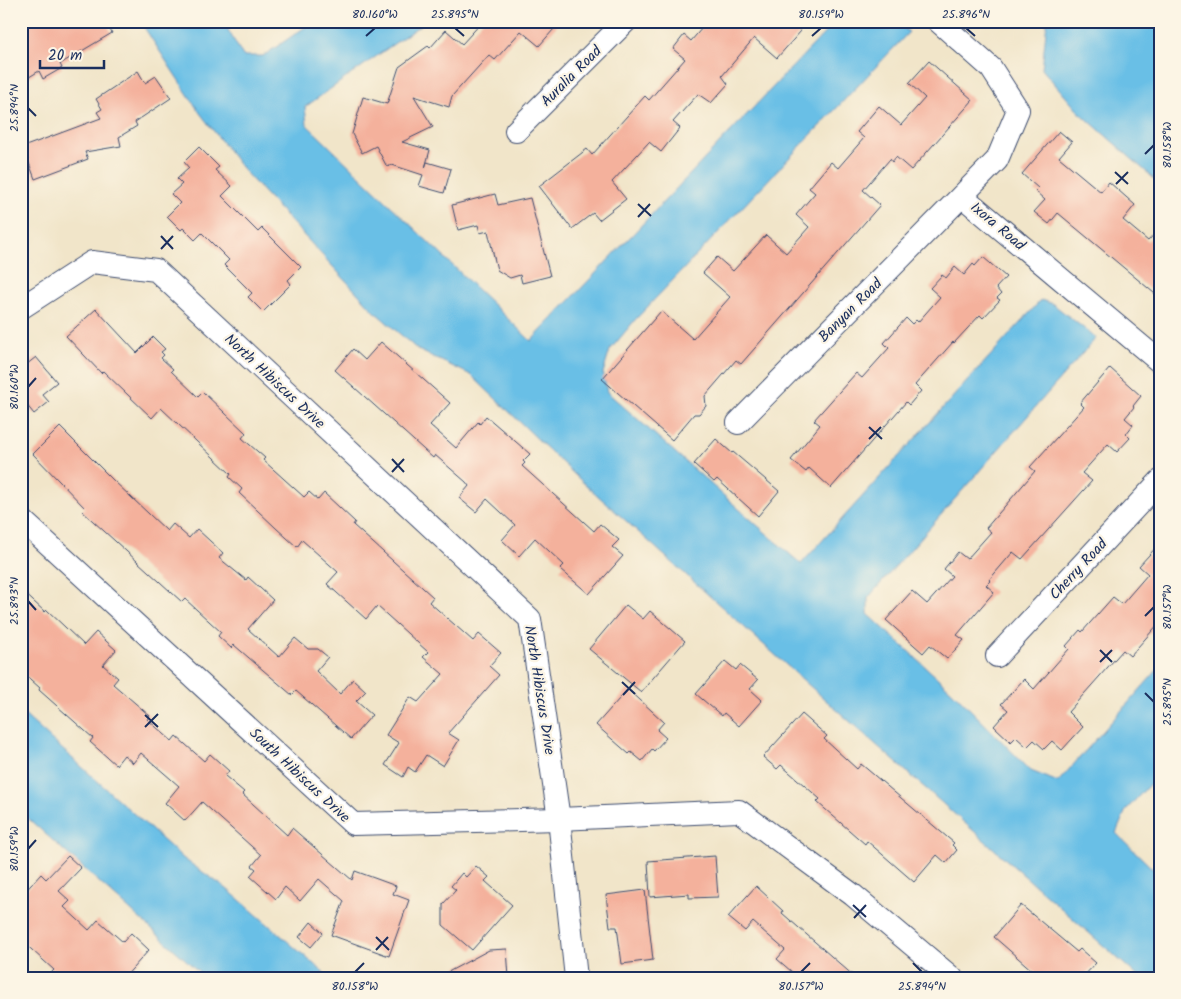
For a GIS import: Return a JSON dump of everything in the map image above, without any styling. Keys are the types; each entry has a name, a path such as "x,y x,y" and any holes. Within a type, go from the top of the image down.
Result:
{"street":[{"name":"Auralia Road","path":"516,131 626,21"},
{"name":"Ixora Road","path":"938,21 991,68 1018,110 997,160 962,196 1160,362"},
{"name":"Banyan Road","path":"738,423 962,196"},
{"name":"North Hibiscus Drive","path":"21,308 92,262 156,270 530,619 559,820"},
{"name":"Cherry Road","path":"997,656 1160,481"},
{"name":"South Hibiscus Drive","path":"21,519 353,824 559,820"},
{"path":"576,978 559,820 739,811 853,896 952,978"}],"water":[{"path":"140,21 223,21 243,56 263,56 314,21 426,21 305,107 307,125 531,341 836,21 894,21 909,32 635,320 610,350 603,373 607,392 801,564 1041,300 1053,304 1096,338 868,598 868,614 955,694 1031,771 1058,782 1160,667 1160,773 1126,810 1116,833 1160,876 1160,978 1140,978 576,476 471,375 418,350 375,312 245,172 200,113"},
{"path":"1047,21 1160,21 1160,184 1078,111 1042,69"},
{"path":"21,712 184,859 227,889 330,978 206,978 21,812"}],"building":[{"path":"34,21 105,21 112,33 60,64 62,68 43,79 39,71 21,82 21,29"},
{"path":"483,21 561,21 539,46 521,31 495,60 489,55 452,96 449,107 414,96 433,127 402,142 430,150 425,168 427,162 451,169 444,193 419,186 423,175 392,165 387,167 376,146 362,153 352,134 363,97 387,104 399,67 428,46 430,48 446,30 462,44"},
{"path":"708,21 790,21 801,31 777,58 754,38 722,76 728,84 711,103 698,94 673,122 680,128 661,152 649,142 612,182 626,199 599,220 593,213 572,229 539,186 587,149 592,155 645,96 649,100 685,59 673,49 684,35 691,41"},
{"path":"929,61 973,100 911,170 896,157 892,162 890,159 863,190 880,205 741,364 736,360 705,396 706,406 699,414 694,414 672,440 602,379 661,311 693,339 730,297 703,273 717,257 733,271 766,235 786,253 809,227 796,215 815,193 809,188 831,162 838,168 864,138 857,132 879,106 901,125 925,98 909,83"},
{"path":"138,71 145,83 156,76 171,98 135,122 137,126 119,137 121,146 85,152 88,159 35,179 23,147 101,118 97,112 102,109 96,99"},
{"path":"1059,131 1072,142 1059,157 1101,192 1109,182 1135,205 1123,220 1148,241 1160,228 1160,298 1058,213 1049,224 1034,212 1045,200 1035,191 1038,188 1022,174"},
{"path":"199,147 219,167 215,170 232,186 222,196 258,232 262,228 301,267 288,280 291,284 263,312 248,297 252,293 224,265 229,260 202,233 195,240 183,228 181,230 167,216 180,203 171,194 182,184 177,179 189,168 184,162"},
{"path":"495,194 498,205 530,198 550,276 522,283 520,275 510,278 497,270 488,231 480,233 478,225 458,230 452,205"},
{"path":"983,257 1006,277 996,288 1001,294 997,298 1000,300 983,318 980,315 953,342 915,385 921,391 909,405 906,402 831,488 809,468 806,472 791,460 820,425 814,420 856,373 862,378 889,348 884,343 906,318 912,324 916,320 918,322 940,297 930,288 942,275 946,278 955,267 964,275 973,264 975,266"},
{"path":"96,309 137,353 153,337 165,349 161,352 164,355 161,358 173,369 171,371 198,397 203,392 246,433 242,438 265,458 263,460 304,497 309,492 318,500 324,493 355,522 353,525 433,597 429,602 473,641 479,634 501,653 489,666 499,675 448,733 459,740 443,766 426,755 415,772 408,767 403,777 385,765 399,743 386,735 410,697 418,702 443,674 423,657 428,652 377,606 366,619 327,584 338,572 302,540 297,547 276,528 239,493 242,489 229,477 231,474 161,408 152,418 103,371 101,373 66,336"},
{"path":"381,342 450,403 430,425 456,448 478,422 480,424 486,416 530,454 523,461 525,463 522,466 594,531 600,524 619,540 612,547 623,556 589,594 560,569 564,565 535,538 519,556 502,540 515,525 487,499 476,512 459,498 469,486 466,482 435,455 433,458 335,370 353,349 365,360"},
{"path":"36,357 57,382 42,394 49,402 34,414 21,398 21,369"},
{"path":"1110,368 1141,396 1125,418 1133,425 1126,434 1130,438 1117,452 1108,444 1082,473 1092,481 1022,559 1013,552 989,580 986,585 994,592 957,635 964,640 947,659 930,645 923,653 886,620 912,591 927,604 952,576 944,569 958,552 967,559 991,532 986,528 1035,471 1030,467 1084,407 1080,403"},
{"path":"60,427 167,531 173,524 189,538 197,529 223,553 219,558 246,580 248,577 273,600 248,629 279,657 295,638 308,649 318,649 328,657 316,671 340,694 353,679 366,691 356,701 372,715 351,739 296,691 292,695 234,645 231,648 218,636 221,632 185,599 182,602 82,511 85,508 33,454"},
{"path":"716,439 779,491 758,516 717,479 714,482 694,464"},
{"path":"1160,543 1160,622 1130,656 1123,650 1068,712 1083,727 1062,750 1052,741 1044,749 1034,740 1027,747 1016,737 1011,742 994,726 1008,710 1001,704 1024,679 1034,689 1069,649 1066,646 1080,630 1082,632 1113,597 1122,604 1148,574 1139,566"},
{"path":"21,590 45,612 47,610 84,645 96,632 116,650 103,665 118,678 113,684 150,716 147,719 172,741 176,736 204,761 210,754 229,771 225,776 244,792 242,794 287,835 292,828 352,880 355,871 396,886 393,894 409,900 389,956 331,935 344,901 319,879 300,901 285,887 276,899 250,876 256,869 252,866 261,855 202,802 185,821 165,803 179,786 141,753 133,763 124,755 116,765 90,742 93,738 39,690 40,688 21,671"},
{"path":"626,605 643,619 650,611 685,641 641,692 589,649"},
{"path":"725,661 736,670 740,665 758,680 750,689 762,700 739,726 724,713 722,716 696,694"},
{"path":"628,689 664,722 657,730 666,738 654,751 652,749 642,761 631,752 629,754 596,725"},
{"path":"802,714 827,736 824,739 857,769 861,764 954,843 952,845 957,850 946,863 937,855 914,882 867,841 865,844 817,802 820,799 781,765 777,769 763,757"},
{"path":"68,856 81,868 59,891 70,901 64,907 89,930 98,920 123,942 131,933 149,950 124,978 46,978 54,970 21,940 21,896 41,874 46,879"},
{"path":"715,856 718,897 689,898 689,894 650,897 648,861"},
{"path":"476,866 489,877 485,881 512,905 472,950 443,925 443,904 456,890 451,886 462,873 466,877"},
{"path":"756,886 783,911 782,913 856,978 799,978 777,959 785,950 753,922 745,931 728,917"},
{"path":"645,890 653,960 622,964 617,927 610,927 606,895"},
{"path":"1021,905 1077,952 1080,949 1096,963 1082,978 1041,978 994,937"},
{"path":"311,922 323,933 311,947 299,937"},
{"path":"507,949 509,978 437,978 489,950"}]}
